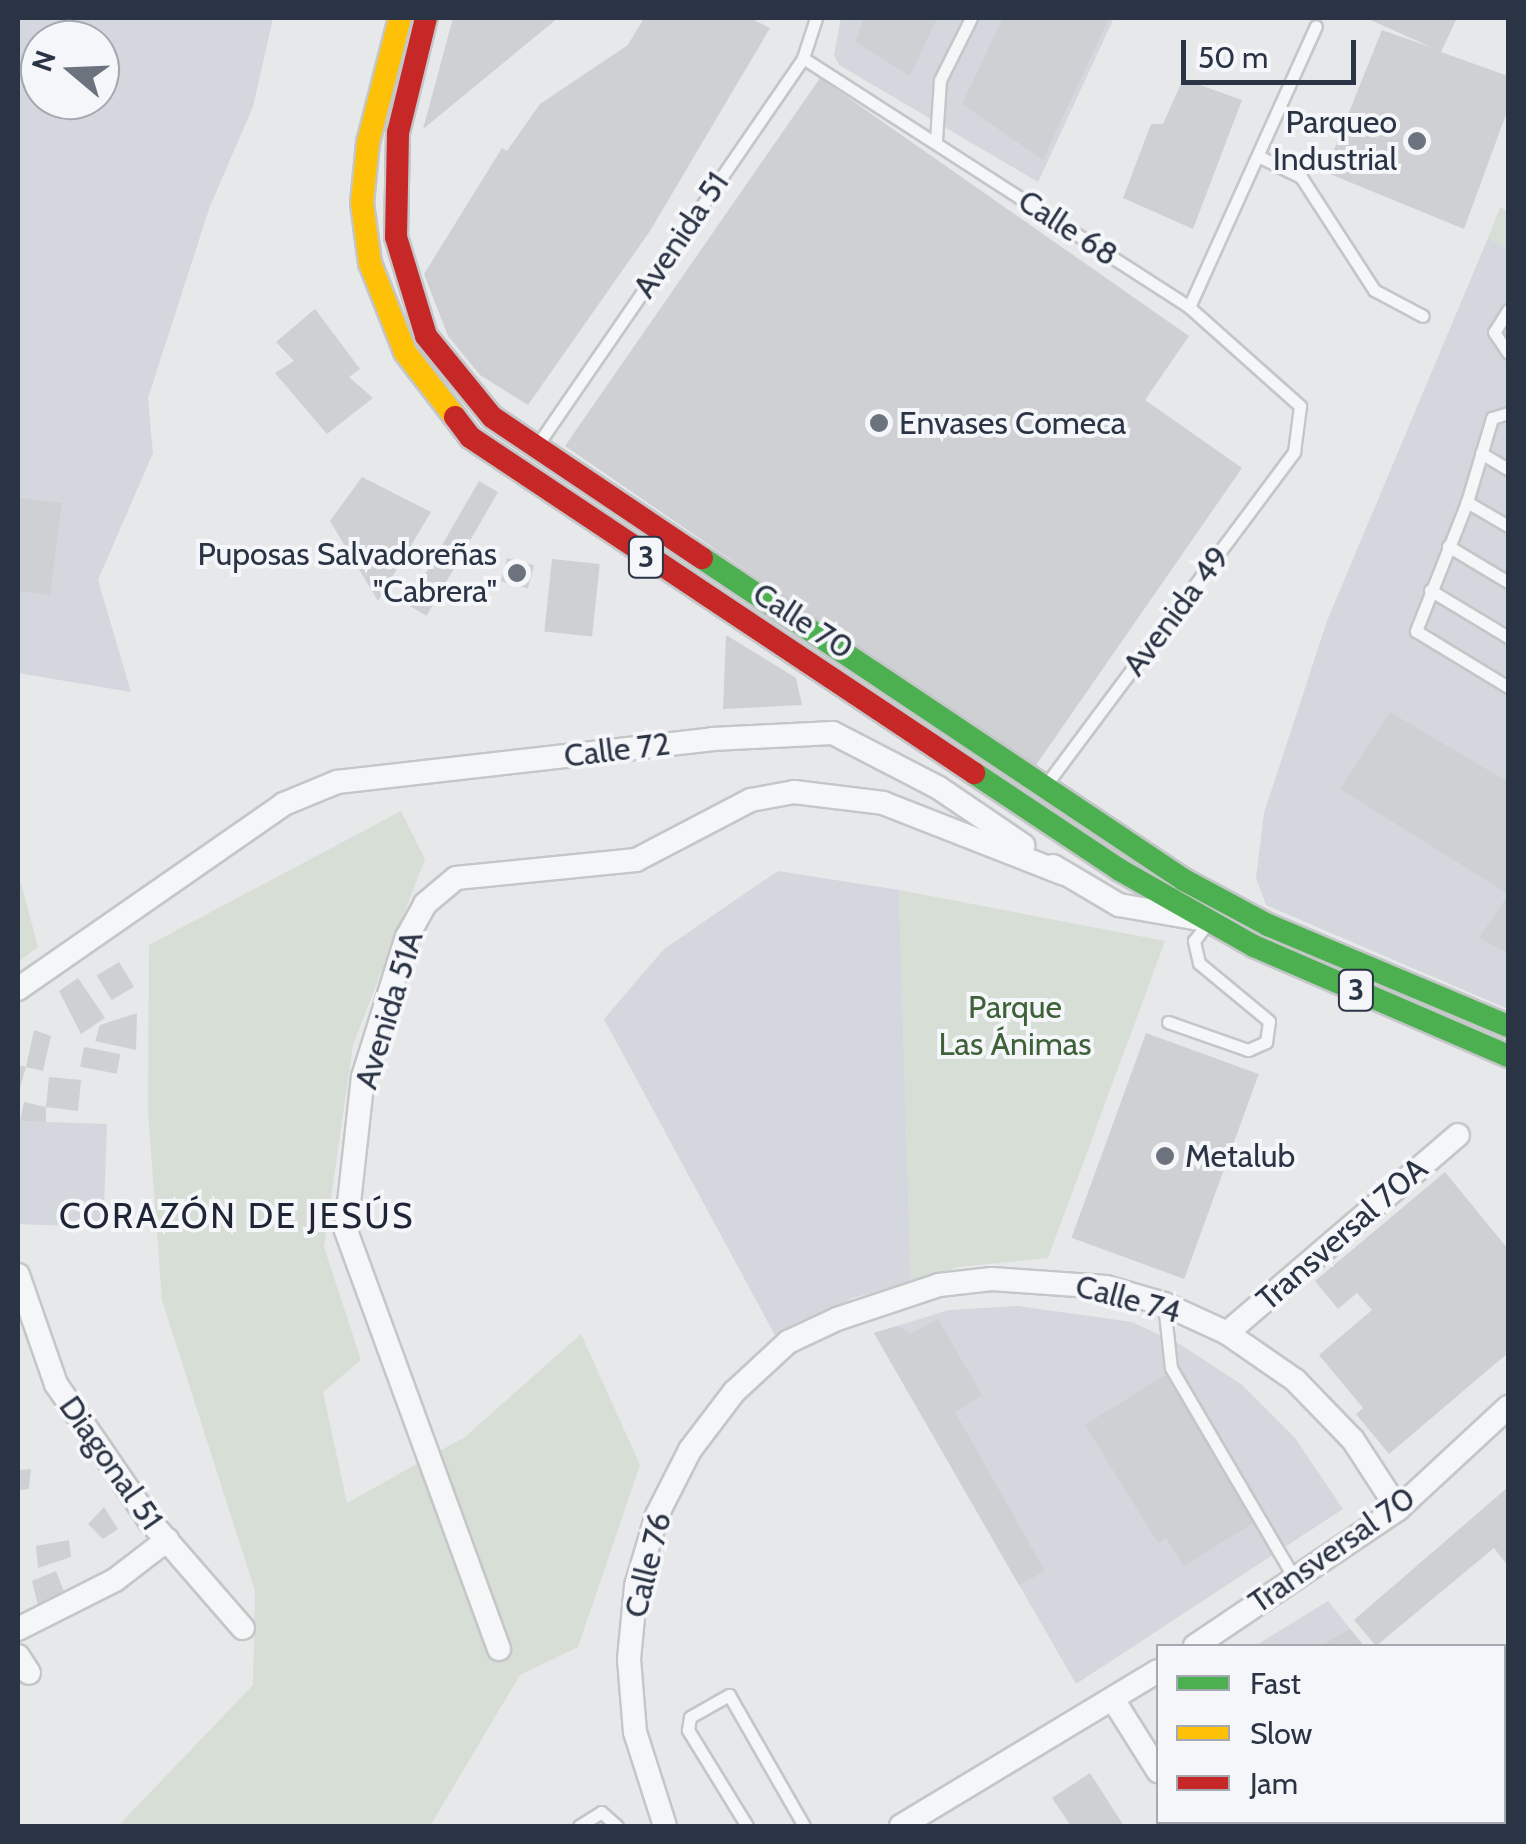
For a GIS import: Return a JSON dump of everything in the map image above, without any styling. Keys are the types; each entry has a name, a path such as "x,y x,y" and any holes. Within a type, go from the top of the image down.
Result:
{"main road":[{"name":"Calle 70","path":"400,18 368,144 362,203 382,308 440,405 517,472 1207,921 1508,1056"},
{"name":"Calle 70","path":"426,18 392,187 406,287 426,336 458,384 536,448 1043,789 1219,900 1508,1026"}],"street":[{"name":"Calle 72","path":"18,989 284,804 337,782 712,739 833,733 939,788 1064,874 1119,904 1207,921"},
{"name":"Avenida 51A","path":"498,1649 346,1230 364,1076 406,937 425,904 456,878 636,860 751,800 794,792 882,803 1064,874"},
{"path":"1207,921 1219,900"},
{"name":"Transversal 70A","path":"1227,1333 1458,1135"},
{"name":"Diagonal 51","path":"18,1275 56,1384 167,1540 244,1628"},
{"name":"Calle 74","path":"788,1342 887,1299 992,1279 1106,1287 1164,1304 1227,1333 1295,1380 1353,1440 1398,1510"},
{"name":"Calle 76","path":"665,1826 635,1732 628,1659 636,1586 657,1516 690,1450 734,1392 788,1342"},
{"name":"Transversal 70","path":"1198,1644 1398,1510 1508,1407"},
{"path":"18,1629 115,1580 167,1540"},
{"path":"901,1826 1114,1702 1156,1672"},
{"path":"1114,1702 1156,1769"}],"lane":[{"name":"Avenida 51","path":"536,448 803,58 816,18"},
{"path":"936,140 940,80 971,18"},
{"path":"1189,307 1316,26"},
{"name":"Calle 68","path":"803,58 936,140 1189,307 1300,406 1302,428"},
{"path":"1258,156 1300,177 1374,290 1423,316"},
{"path":"1508,310 1494,332 1508,352"},
{"path":"1508,413 1492,418 1467,502 1416,631 1508,687"},
{"name":"Avenida 49","path":"1043,789 1294,452 1302,428"},
{"path":"1481,453 1508,469"},
{"path":"1467,502 1508,526"},
{"path":"1448,546 1508,582"},
{"path":"1430,590 1508,637"},
{"path":"1168,1022 1248,1050 1266,1042 1269,1021 1193,951 1207,921"},
{"path":"1164,1304 1171,1368 1295,1579"},
{"path":"747,1826 688,1730 690,1717 729,1696 804,1826"},
{"path":"579,1826 601,1812 617,1826"}],"shaded area":[{"path":"18,18 273,18 253,107 210,206 148,398 153,453 98,580 131,692 18,673"},
{"path":"841,18 1114,18 1038,182 839,65 834,55"},
{"path":"1488,238 1508,249 1508,1009 1266,905 1256,878 1264,813 1327,621"},
{"path":"778,871 899,890 911,1282 853,1298 777,1339 604,1019 664,949"},
{"path":"18,1121 107,1124 103,1227 18,1224"},
{"path":"1018,1306 1132,1322 1181,1345 1241,1384 1295,1438 1343,1509 1076,1684 874,1333 949,1310"},
{"path":"1328,1601 1362,1644 1258,1644"},
{"path":"1506,1776 1508,1826 1360,1824 1506,1824"}],"green space":[{"path":"1500,207 1508,211 1508,249 1488,238"},
{"path":"401,811 425,859 353,1045 324,1247 361,1360 323,1392 347,1503 465,1437 581,1334 640,1465 578,1647 520,1675 430,1826 118,1826 253,1685 255,1591 162,1300 148,1111 149,945"},
{"path":"18,872 38,947 18,962"},
{"name":"Parque Las Ánimas","path":"899,890 1165,941 1048,1258 959,1267 911,1282"}],"building":[{"path":"453,18 558,18 423,129"},
{"path":"644,18 750,18 770,28 650,231 528,405 480,375 448,336 424,274 502,148 507,151 540,104 628,45"},
{"path":"863,18 937,18 910,76 856,42"},
{"path":"1003,18 1109,18 1043,160 962,104"},
{"name":"Parqueo Industrial","path":"1366,18 1457,18 1441,52 1508,76 1508,109 1464,229 1325,172 1382,30 1433,48"},
{"name":"Envases Comeca","path":"820,78 1189,336 1145,400 1242,468 1034,768 565,446"},
{"path":"1183,79 1242,100 1193,229 1123,198 1151,124 1163,124"},
{"path":"315,309 360,369 349,377 373,398 327,434 275,373 294,361 276,342"},
{"path":"362,477 431,512 378,601 330,521"},
{"path":"479,481 498,492 427,616 408,605"},
{"path":"18,498 62,503 50,595 18,591"},
{"name":"Puposas Salvadoreñas \"Cabrera\"","path":"507,558 534,565 528,588 501,581"},
{"path":"552,559 600,564 592,637 544,632"},
{"path":"726,635 796,678 802,705 723,709"},
{"path":"1390,712 1508,782 1508,894 1340,789"},
{"path":"1508,895 1508,953 1479,938"},
{"path":"119,962 134,987 112,1000 97,975"},
{"path":"78,978 105,1018 81,1034 59,991"},
{"path":"137,1013 136,1050 95,1041 100,1025"},
{"path":"34,1030 51,1036 43,1071 26,1067"},
{"name":"Metalub","path":"1146,1033 1259,1074 1184,1279 1071,1238"},
{"path":"84,1047 120,1054 117,1074 80,1067"},
{"path":"18,1065 26,1067 18,1095"},
{"path":"49,1077 81,1080 78,1111 46,1107"},
{"path":"24,1102 46,1107 46,1122 20,1121"},
{"path":"1445,1172 1508,1249 1508,1353 1389,1454 1356,1414 1363,1408 1319,1355 1372,1310 1357,1293 1338,1309 1315,1281"},
{"path":"938,1319 982,1395 955,1412 1045,1571 1019,1585 874,1333 898,1326 910,1334"},
{"path":"1165,1375 1256,1521 1184,1566 1166,1538 1158,1543 1085,1425"},
{"path":"31,1469 29,1489 18,1490 18,1470"},
{"path":"1508,1487 1508,1566 1494,1548 1378,1644 1354,1620"},
{"path":"104,1507 118,1529 103,1539 88,1524"},
{"path":"69,1540 71,1557 38,1568 36,1546"},
{"path":"56,1571 67,1599 40,1614 32,1581"},
{"path":"1350,1629 1362,1644 1324,1644"},
{"path":"1090,1773 1124,1826 1071,1826 1052,1798"},
{"path":"1277,1824 1447,1824 1447,1826"}],"traffic: fast":[{"path":"702,558 1184,880 1268,925 1508,1026"},
{"path":"974,773 1120,870 1254,946 1508,1056"}],"traffic: slow":[{"path":"400,18 368,143 362,203 370,263 405,352 455,417"}],"traffic: jam":[{"path":"426,18 398,133 396,237 426,336 492,417 702,558"},
{"path":"455,417 470,437 974,773"}],"place":[{"name":"Parqueo Industrial","path":"1417,141"},
{"name":"Envases Comeca","path":"879,423"},
{"name":"Puposas Salvadoreñas \"Cabrera\"","path":"517,573"},
{"name":"Metalub","path":"1165,1156"}],"district":[{"name":"CORAZÓN DE JESÚS","path":"237,1216"}]}
